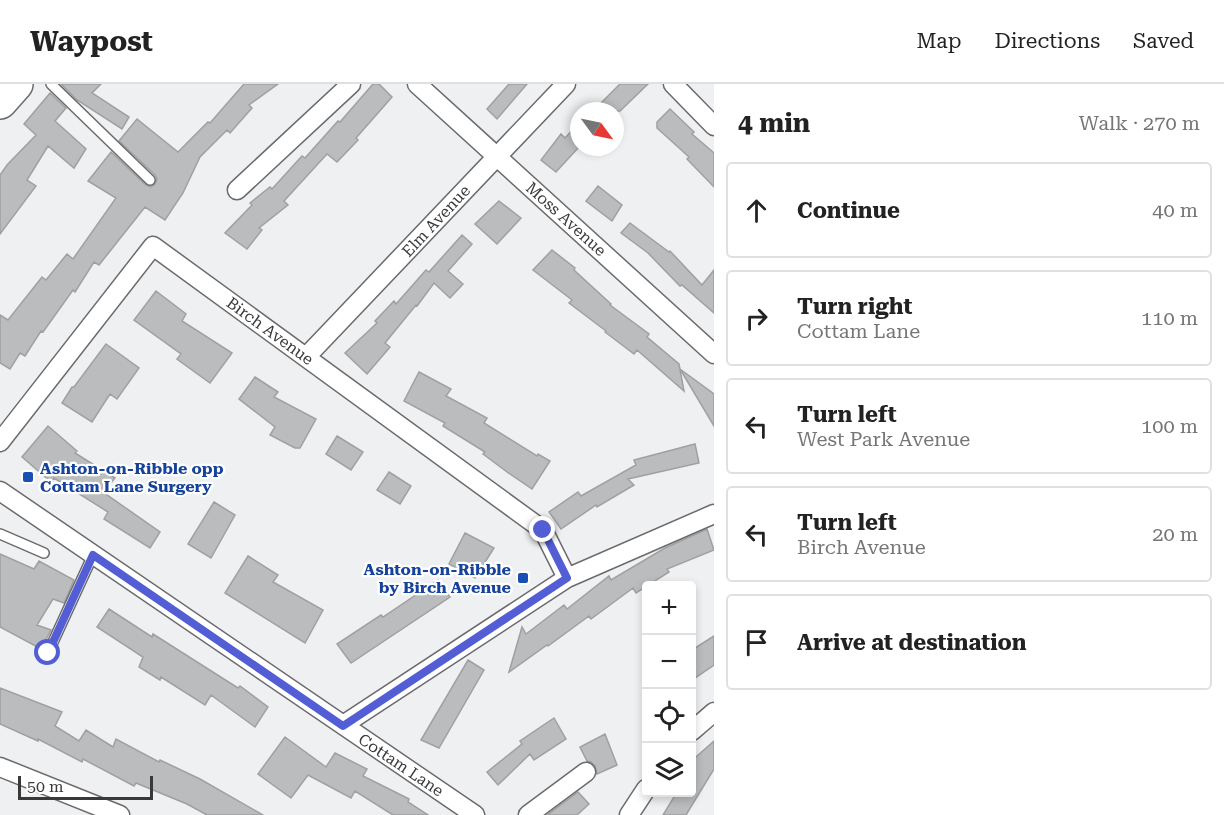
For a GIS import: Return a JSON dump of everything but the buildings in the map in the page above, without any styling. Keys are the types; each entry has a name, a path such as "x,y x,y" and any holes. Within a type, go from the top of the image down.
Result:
{"highway":[{"path":"0,102 16,84"}],"street":[{"path":"237,190 351,84"},
{"name":"Moss Avenue","path":"417,84 714,354"},
{"name":"Elm Avenue","path":"306,357 566,84"},
{"path":"673,84 714,126"},
{"name":"Birch Avenue","path":"0,442 153,246 543,530 567,578"},
{"name":"Cottam Lane","path":"0,491 475,815"},
{"path":"343,726 567,578 714,514"},
{"path":"696,728 714,712"},
{"path":"0,768 120,815"},
{"path":"528,815 586,772"},
{"path":"629,815 642,795"}],"lane":[{"path":"51,84 150,180"},
{"path":"0,534 44,554"},
{"path":"48,653 93,555"}],"place":[{"name":"Ashton-on-Ribble opp Cottam Lane Surgery","path":"28,477"},
{"name":"Ashton-on-Ribble by Birch Avenue","path":"523,578"}],"route":[{"path":"48,653 93,555 343,726 567,578 543,530"}]}
